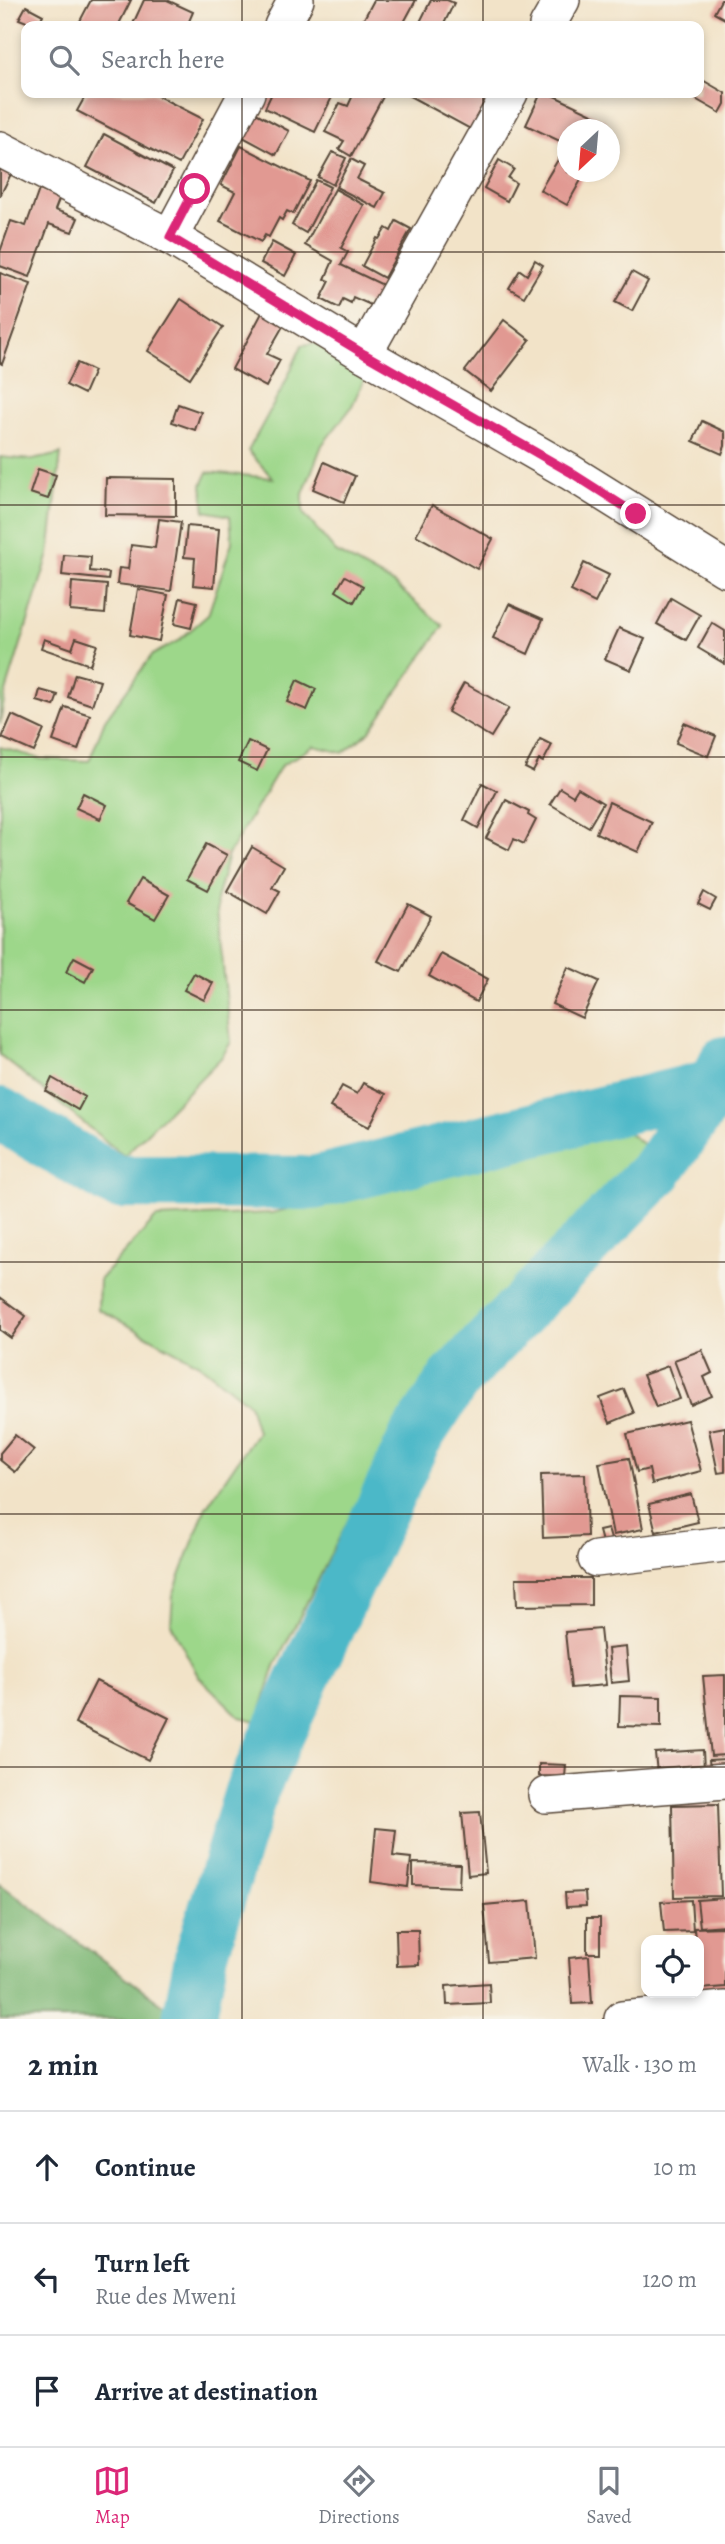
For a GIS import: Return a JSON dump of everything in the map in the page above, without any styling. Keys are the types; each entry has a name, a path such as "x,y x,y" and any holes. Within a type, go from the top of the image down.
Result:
{"street":[{"path":"285,21 296,0"},
{"path":"550,21 562,0"},
{"path":"170,237 244,98"},
{"path":"364,354 507,98"},
{"path":"0,149 170,237 364,354 570,472 725,569"},
{"path":"596,1559 725,1544"},
{"path":"546,1795 725,1781"},
{"path":"622,2019 725,2009"}],"green space":[{"path":"325,342 368,371 351,408 322,445 303,494 303,513 336,552 394,584 443,626 369,732 343,753 314,746 281,766 228,855 216,900 231,1042 221,1058 124,1156 0,1055 0,747 41,759 89,761 105,720 152,655 178,641 208,615 232,542 230,516 205,511 202,485 208,472 273,478 248,451 283,387 302,345"},
{"path":"61,454 49,554 5,695 0,724 0,457 32,460"},
{"path":"599,1129 626,1131 649,1149 440,1361 400,1417 275,1666 257,1721 240,1717 198,1676 171,1624 173,1595 205,1509 257,1432 249,1404 199,1364 98,1309 99,1280 156,1218 272,1213"},
{"path":"0,1884 177,2015 177,2019 0,2019"}],"building":[{"path":"91,0 131,0 120,21 80,21"},
{"path":"144,0 167,0 193,12 189,21 134,21"},
{"path":"374,0 416,0 405,21 363,21"},
{"path":"431,0 454,3 445,21 420,21"},
{"path":"721,0 725,0 725,19 714,13"},
{"path":"26,6 43,15 40,21 19,19"},
{"path":"704,81 725,93 725,104 720,113 694,98 704,98"},
{"path":"84,98 162,98 203,119 179,164 77,111"},
{"path":"270,98 332,98 315,132 265,108"},
{"path":"352,98 382,98 351,156 339,149 344,141 325,132 340,103 348,106"},
{"path":"413,98 492,98 474,131"},
{"path":"539,98 559,98 603,119 557,119 557,140 526,125"},
{"path":"254,112 289,131 276,155 241,136"},
{"path":"104,134 173,171 156,203 87,167"},
{"path":"241,146 310,181 293,214 287,211 282,220 279,218 269,237 265,235 261,242 220,221 235,192 221,185"},
{"path":"332,152 346,158 333,185 318,177"},
{"path":"351,159 364,166 357,179 385,193 377,208 336,187"},
{"path":"499,160 514,169 508,178 516,183 507,201 484,188"},
{"path":"557,161 557,182 580,182 567,205 540,190"},
{"path":"0,166 12,172 0,196"},
{"path":"316,180 330,187 306,233 292,225"},
{"path":"335,189 364,205 341,248 348,252 341,265 383,285 373,306 353,297 351,303 343,299 339,308 321,299 330,281 325,279 333,261 305,245"},
{"path":"39,190 60,197 55,210 78,218 72,232 49,224 30,277 0,266 0,252 11,221 26,226"},
{"path":"396,221 411,229 384,278 362,266 377,238 379,239 386,228 391,231"},
{"path":"272,242 296,255 285,276 261,263"},
{"path":"535,260 543,265 524,297 509,288 520,270 527,275"},
{"path":"632,272 648,281 632,311 615,302"},
{"path":"0,273 31,284 2,364 0,363"},
{"path":"181,299 223,327 190,378 148,351"},
{"path":"264,309 286,321 267,354 280,360 266,387 232,369"},
{"path":"504,320 530,340 491,391 465,371"},
{"path":"77,363 94,371 84,394 66,385"},
{"path":"178,404 201,412 195,430 172,422"},
{"path":"702,421 725,432 722,454 693,441"},
{"path":"324,462 355,476 344,502 313,489"},
{"path":"38,469 56,475 48,499 30,493"},
{"path":"106,478 176,479 176,516 105,515"},
{"path":"432,505 493,539 477,569 416,535"},
{"path":"159,519 181,522 171,591 117,584 119,568 128,569 131,545 155,548"},
{"path":"187,526 219,529 214,587 193,585 195,558 184,557"},
{"path":"64,555 91,557 90,571 109,573 108,580 62,575"},
{"path":"584,563 609,575 595,603 571,591"},
{"path":"345,576 363,586 354,602 336,591"},
{"path":"72,582 107,585 105,614 70,611"},
{"path":"138,589 168,595 159,641 130,635"},
{"path":"180,598 197,602 191,628 174,624"},
{"path":"671,598 700,615 686,640 657,624"},
{"path":"509,604 543,619 528,654 493,638"},
{"path":"712,623 725,631 725,664 698,648"},
{"path":"619,628 645,639 631,670 605,659"},
{"path":"76,638 97,645 90,665 41,648 44,639 72,649"},
{"path":"75,674 100,681 92,705 68,697"},
{"path":"297,680 316,689 307,710 287,702"},
{"path":"464,683 509,708 491,737 448,712"},
{"path":"40,690 58,695 54,706 37,701"},
{"path":"65,707 90,715 78,750 53,741"},
{"path":"12,715 44,730 34,752 2,738"},
{"path":"684,723 716,736 708,756 676,743"},
{"path":"540,739 552,745 543,762 539,760 533,772 525,768"},
{"path":"248,741 267,750 257,771 238,762"},
{"path":"482,783 497,791 478,828 464,820"},
{"path":"560,788 573,796 578,788 603,803 589,827 550,804"},
{"path":"83,793 107,805 100,819 76,808"},
{"path":"506,800 529,812 528,815 536,820 524,844 514,839 509,850 486,838"},
{"path":"609,802 652,822 638,852 596,833"},
{"path":"206,844 227,855 208,890 187,879"},
{"path":"252,847 284,866 272,887 280,891 267,914 227,891"},
{"path":"140,879 169,895 155,919 126,903"},
{"path":"704,892 716,899 710,910 698,904"},
{"path":"408,904 431,916 401,972 378,961"},
{"path":"441,954 488,979 476,1002 429,976"},
{"path":"74,957 93,967 85,982 66,972"},
{"path":"568,967 599,981 582,1018 552,1004"},
{"path":"194,973 213,983 204,1000 184,990"},
{"path":"52,1078 85,1097 78,1110 46,1091"},
{"path":"363,1083 386,1094 369,1127 330,1107 342,1086 357,1094"},
{"path":"0,1297 26,1316 11,1338 0,1330"},
{"path":"702,1350 712,1373 704,1377 712,1396 691,1405 674,1360"},
{"path":"668,1366 680,1399 656,1407 643,1375"},
{"path":"624,1389 634,1413 610,1423 600,1398"},
{"path":"687,1420 701,1471 652,1484 649,1469 637,1472 627,1434"},
{"path":"725,1427 725,1472 718,1473 709,1430"},
{"path":"15,1435 34,1450 15,1472 0,1460 0,1453"},
{"path":"629,1458 643,1529 613,1535 599,1463"},
{"path":"585,1474 587,1536 543,1538 541,1475"},
{"path":"691,1494 698,1522 656,1532 649,1504"},
{"path":"608,1529 611,1539 602,1542 599,1531"},
{"path":"516,1578 591,1578 591,1605 517,1606"},
{"path":"600,1629 606,1685 571,1688 565,1632"},
{"path":"626,1647 629,1681 611,1683 608,1649"},
{"path":"725,1675 725,1755 711,1756 703,1676"},
{"path":"96,1681 169,1718 148,1760 75,1723"},
{"path":"620,1696 661,1697 661,1727 619,1726"},
{"path":"703,1750 704,1769 657,1773 655,1753"},
{"path":"725,1759 725,1768 710,1768 709,1760"},
{"path":"539,1764 566,1765 565,1777 539,1776"},
{"path":"718,1804 721,1896 674,1897 672,1805"},
{"path":"480,1812 486,1873 468,1875 462,1813"},
{"path":"376,1828 396,1830 393,1856 411,1858 408,1887 371,1882"},
{"path":"413,1863 460,1864 459,1887 413,1885"},
{"path":"585,1892 586,1906 566,1907 565,1893"},
{"path":"725,1898 725,1925 700,1927 697,1900"},
{"path":"691,1900 693,1931 664,1932 661,1902"},
{"path":"530,1901 535,1958 489,1962 484,1905"},
{"path":"587,1918 600,1918 600,1953 587,1953"},
{"path":"725,1927 725,1987 704,1989 704,1935 695,1935 694,1928"},
{"path":"396,1930 418,1930 419,1965 397,1966"},
{"path":"589,1956 592,2003 572,2004 569,1958"},
{"path":"489,1983 490,2003 447,2005 446,1986"}],"waterway":[{"path":"189,2019 202,1953 251,1792 414,1440 455,1378 657,1170 716,1085 725,1063"},
{"path":"0,1114 116,1182 313,1183 716,1085"}],"route":[{"path":"195,189 170,237 364,354 570,472 636,514"}]}
